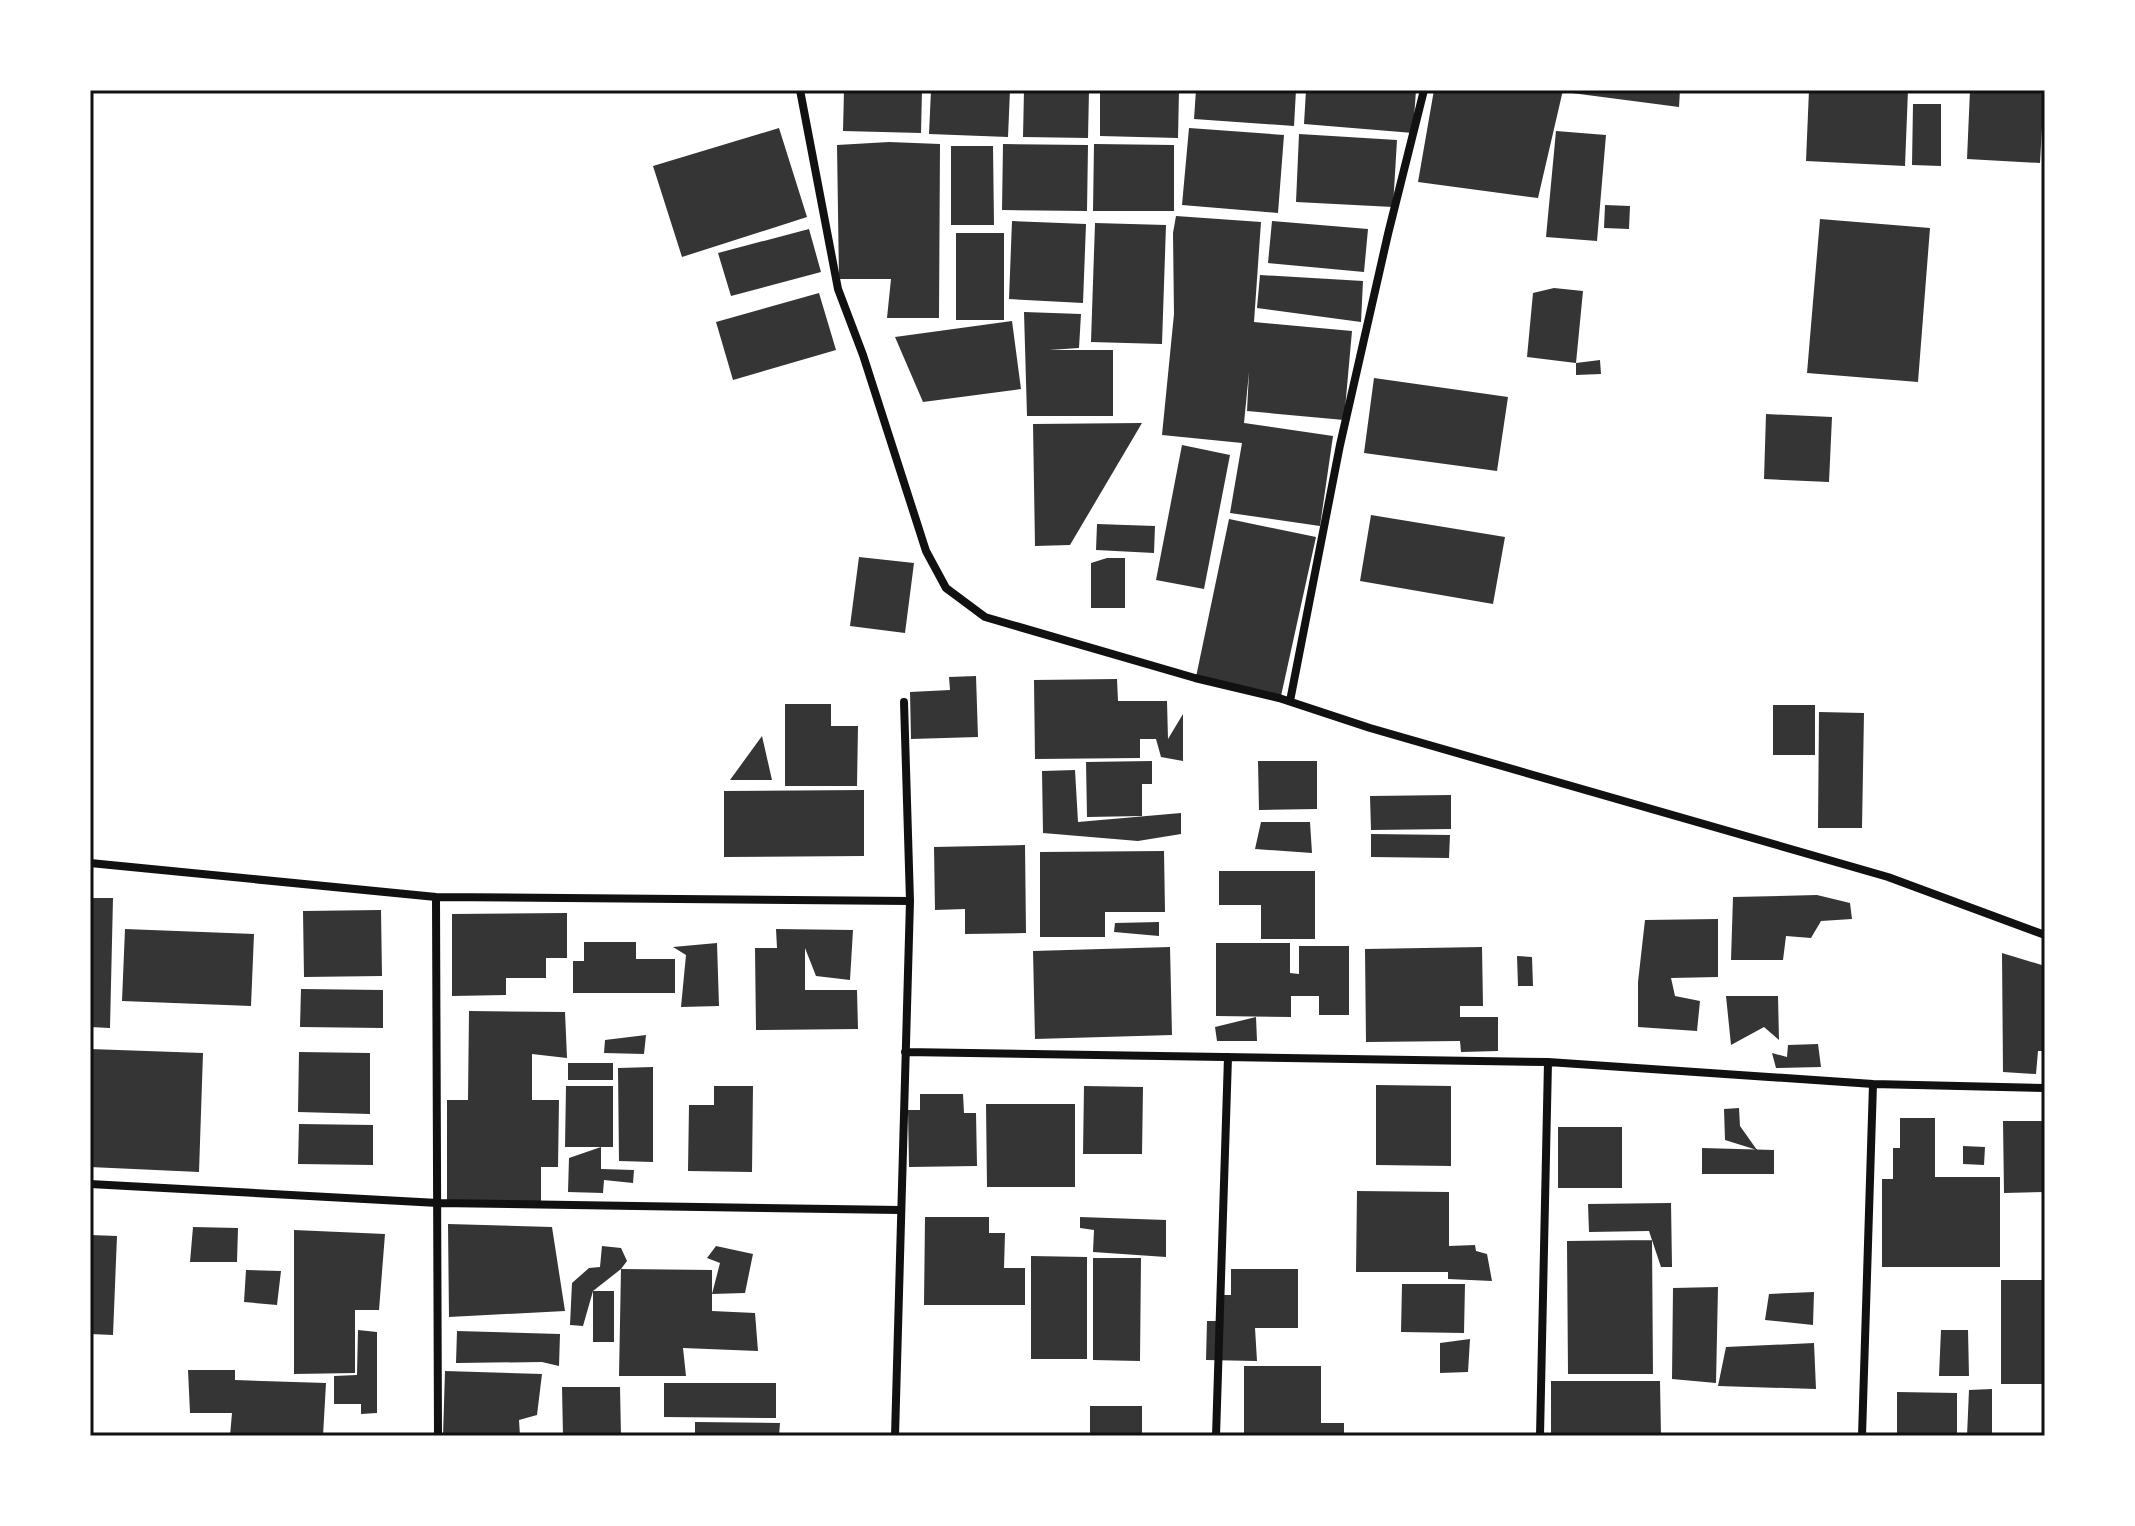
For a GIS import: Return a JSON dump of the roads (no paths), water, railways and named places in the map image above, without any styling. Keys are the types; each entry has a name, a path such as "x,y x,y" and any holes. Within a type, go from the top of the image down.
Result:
{"street":[{"path":"800,90 838,289 863,355 926,551 946,588 985,617 1195,678 1290,701 1370,728 1888,877 2045,935"},
{"path":"1290,701 1340,445 1424,90"},
{"path":"895,1436 910,901 904,702"},
{"path":"90,863 436,897 910,901"},
{"path":"436,897 438,1436"},
{"path":"905,1052 1548,1062 1873,1084 2045,1088"},
{"path":"1216,1436 1228,1057"},
{"path":"1540,1436 1548,1062"},
{"path":"1862,1436 1873,1084"},
{"path":"90,1184 438,1203 900,1210"}]}
